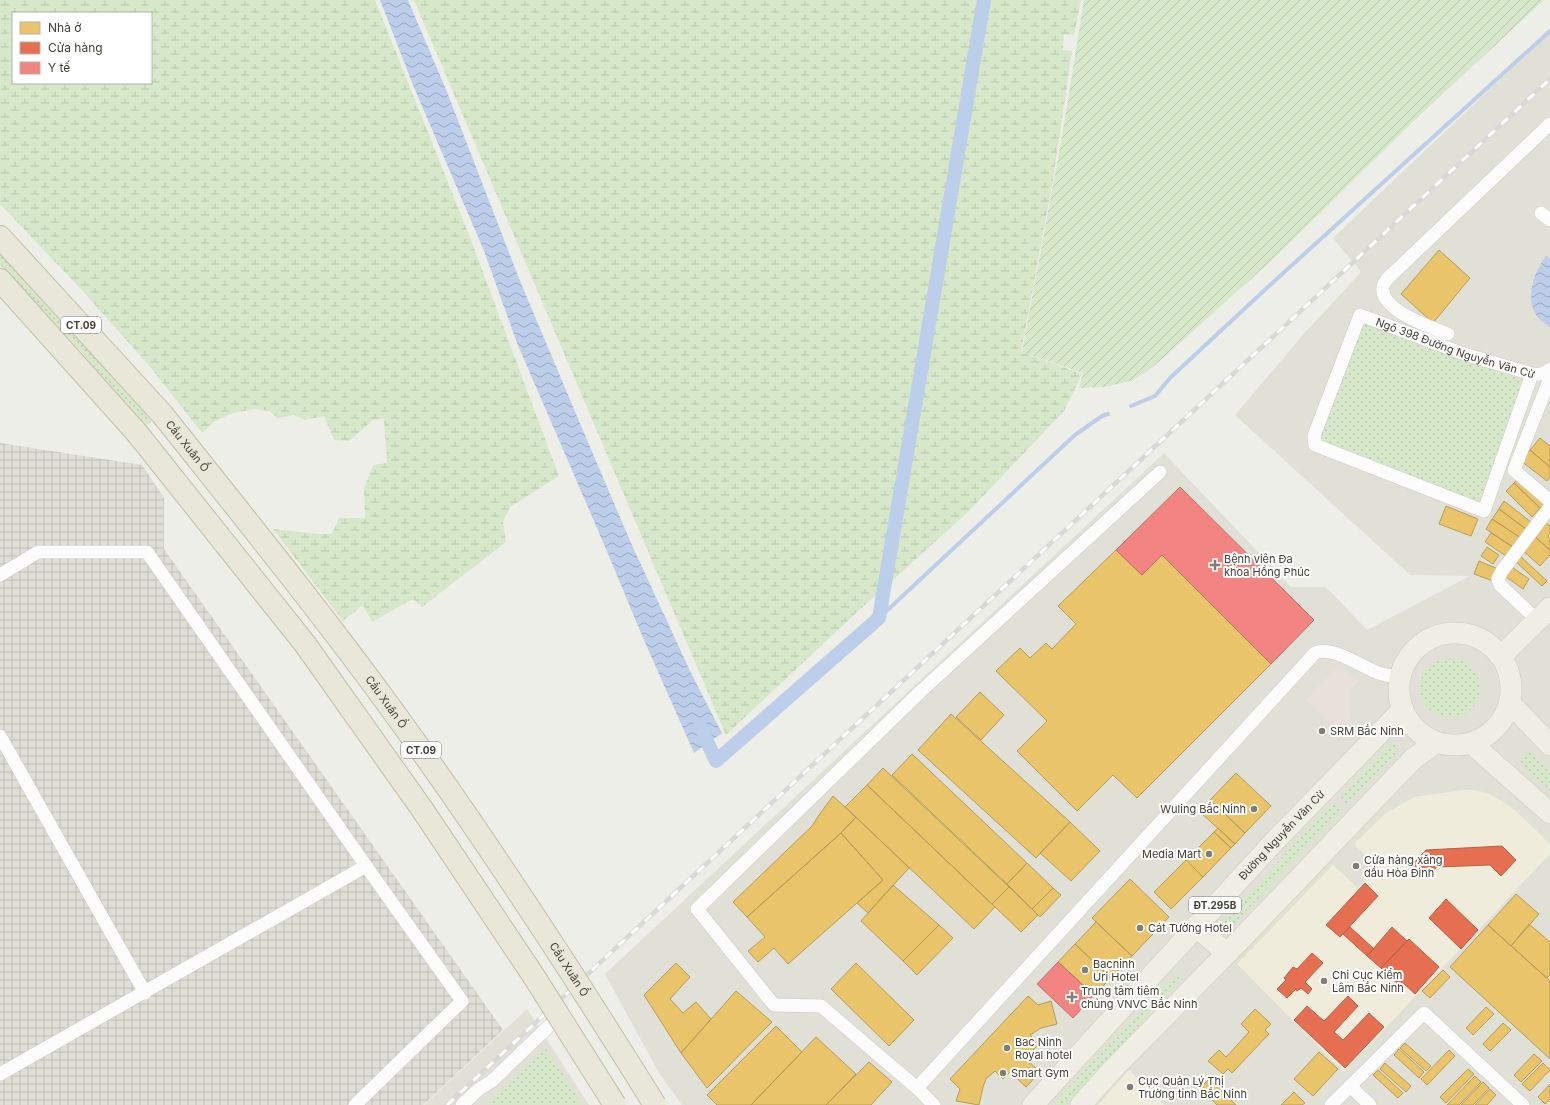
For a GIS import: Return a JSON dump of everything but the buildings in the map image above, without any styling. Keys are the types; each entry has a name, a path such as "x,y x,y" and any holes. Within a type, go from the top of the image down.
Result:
{"highway":[{"name":"Cầu Xuân Ổ","path":"0,237 162,414 331,627 451,792 598,1014 655,1105"},
{"name":"CT.09","path":"0,280 138,432 305,644 422,809 533,975 615,1105"}],"main road":[{"path":"1501,656 1544,614"},
{"path":"1457,633 1472,635 1486,642 1501,656 1511,680 1512,688 1510,703 1504,717 1494,729 1482,738 1471,742 1452,745 1436,742 1416,729 1406,716 1399,694 1400,678 1405,663 1414,650 1427,640 1442,634 1457,633"},
{"path":"1510,703 1550,744"},
{"name":"Đường Nguyễn Văn Cừ","path":"1033,1105 1271,845 1403,709"},
{"path":"1081,1105 1112,1070 1226,954 1412,760 1436,742"},
{"path":"1471,742 1550,813"},
{"path":"1196,926 1226,954"}],"street":[{"path":"1448,334 1403,315 1386,300 1383,294 1383,287 1387,279 1550,124"},
{"name":"Ngõ 398 Đường Nguyễn Văn Cừ","path":"1532,374 1484,511 1315,445 1315,433 1360,315 1464,354 1532,374 1544,374 1550,369"},
{"path":"1550,378 1514,470 1550,501"},
{"path":"934,1105 917,1088 821,1006 774,1005 697,909 920,692 1160,472"},
{"path":"1544,614 1500,586 1498,579 1502,571 1550,507"},
{"path":"0,575 38,552 147,552 462,1001 355,1105"},
{"path":"917,1088 1315,654 1319,651 1331,652 1376,672 1400,678"},
{"path":"0,736 145,993"},
{"path":"0,1074 145,993 366,866"},
{"path":"1331,1105 1424,1013 1523,1105"},
{"path":"462,1105 479,1089 492,1081 550,1026"},
{"path":"1350,1086 1370,1105"}],"shaded area":[{"path":"1550,32 1550,1105 682,1105 659,1073 605,974 1164,453 1291,587 1326,587 1367,630 1470,576 1410,575 1235,415 1301,337 1361,272 1333,238"},
{"path":"0,443 142,465 164,498 164,549 503,1030 423,1105 0,1105"},
{"path":"1342,668 1359,681 1350,690 1351,724 1340,733 1306,700 1334,669"},
{"path":"1463,790 1475,790 1487,793 1515,810 1550,844 1550,854 1344,1072 1237,964 1333,865 1358,888 1378,867 1354,844 1386,813 1415,797"},
{"path":"527,1009 589,1105 424,1105"},
{"name":"Cục Quản Lý Thị Trường tỉnh Bắc Ninh","path":"1129,1070 1164,1105 1098,1105"}],"green space":[{"path":"0,0 375,0 471,240 559,476 510,507 503,522 506,542 422,607 413,599 372,622 363,605 343,621 273,529 332,534 339,518 365,518 364,489 373,465 387,463 384,419 373,420 349,441 334,440 324,416 304,420 295,415 278,418 269,411 254,409 233,413 215,421 202,433 151,368 79,287 0,204"},
{"path":"414,0 1081,0 1074,35 1064,35 1063,50 1072,51 1053,180 1021,352 1082,374 1064,411 967,513 856,613 726,735"},
{"path":"1084,0 1544,0 1419,116 1271,261 1148,371 1131,381 1104,387 1079,388 1083,373 1022,352 1063,131"},
{"path":"0,251 154,419 146,426 77,347 0,265"},
{"path":"1365,321 1523,379 1480,506 1323,445 1318,434"},
{"path":"1450,658 1466,663 1471,667 1475,672 1480,688 1475,704 1471,709 1466,713 1450,718 1434,713 1429,709 1425,704 1420,688 1425,672 1429,667 1434,663"},
{"path":"1391,743 1398,746 1396,753 1346,804 1341,797"},
{"path":"1530,753 1550,772 1550,791 1522,764 1520,758 1523,754"},
{"path":"1332,802 1341,810 1227,931 1220,936 1216,931"},
{"path":"1178,972 1183,977 1066,1105 1052,1105"},
{"path":"545,1048 582,1105 487,1105"}],"water":[{"path":"380,0 408,0 447,92 520,281 631,543 691,673 722,733 694,753 643,638 517,343 484,251 413,85"},
{"path":"1546,256 1550,259 1550,327 1541,321 1535,313 1531,294 1536,274"}],"waterway":[{"path":"700,726 716,761 879,618 984,0"},
{"path":"1131,406 1155,396 1171,377 1269,286 1550,31"},
{"path":"879,618 1075,435 1102,416 1108,414"}],"railway":[{"path":"447,1105 1550,79"}],"place":[{"name":"Bệnh viện Đa khoa Hồng Phúc","path":"1215,565"},
{"name":"SRM Bắc Ninh","path":"1322,731"},
{"name":"Wuling Bắc Ninh","path":"1254,809"},
{"name":"Media Mart","path":"1209,854"},
{"name":"Cửa hàng xăng dầu Hòa Đình","path":"1356,866"},
{"name":"Cát Tường Hotel","path":"1140,928"},
{"name":"Bacninh Uri Hotel","path":"1085,970"},
{"name":"Chi Cục Kiểm Lâm Bắc Ninh","path":"1324,981"},
{"name":"Trung tâm tiêm chủng VNVC Bắc Ninh","path":"1072,997"},
{"name":"Bac Ninh Royal hotel","path":"1007,1048"},
{"name":"Smart Gym","path":"1003,1073"},
{"name":"Cục Quản Lý Thị Trường tỉnh Bắc Ninh","path":"1130,1087"}]}
